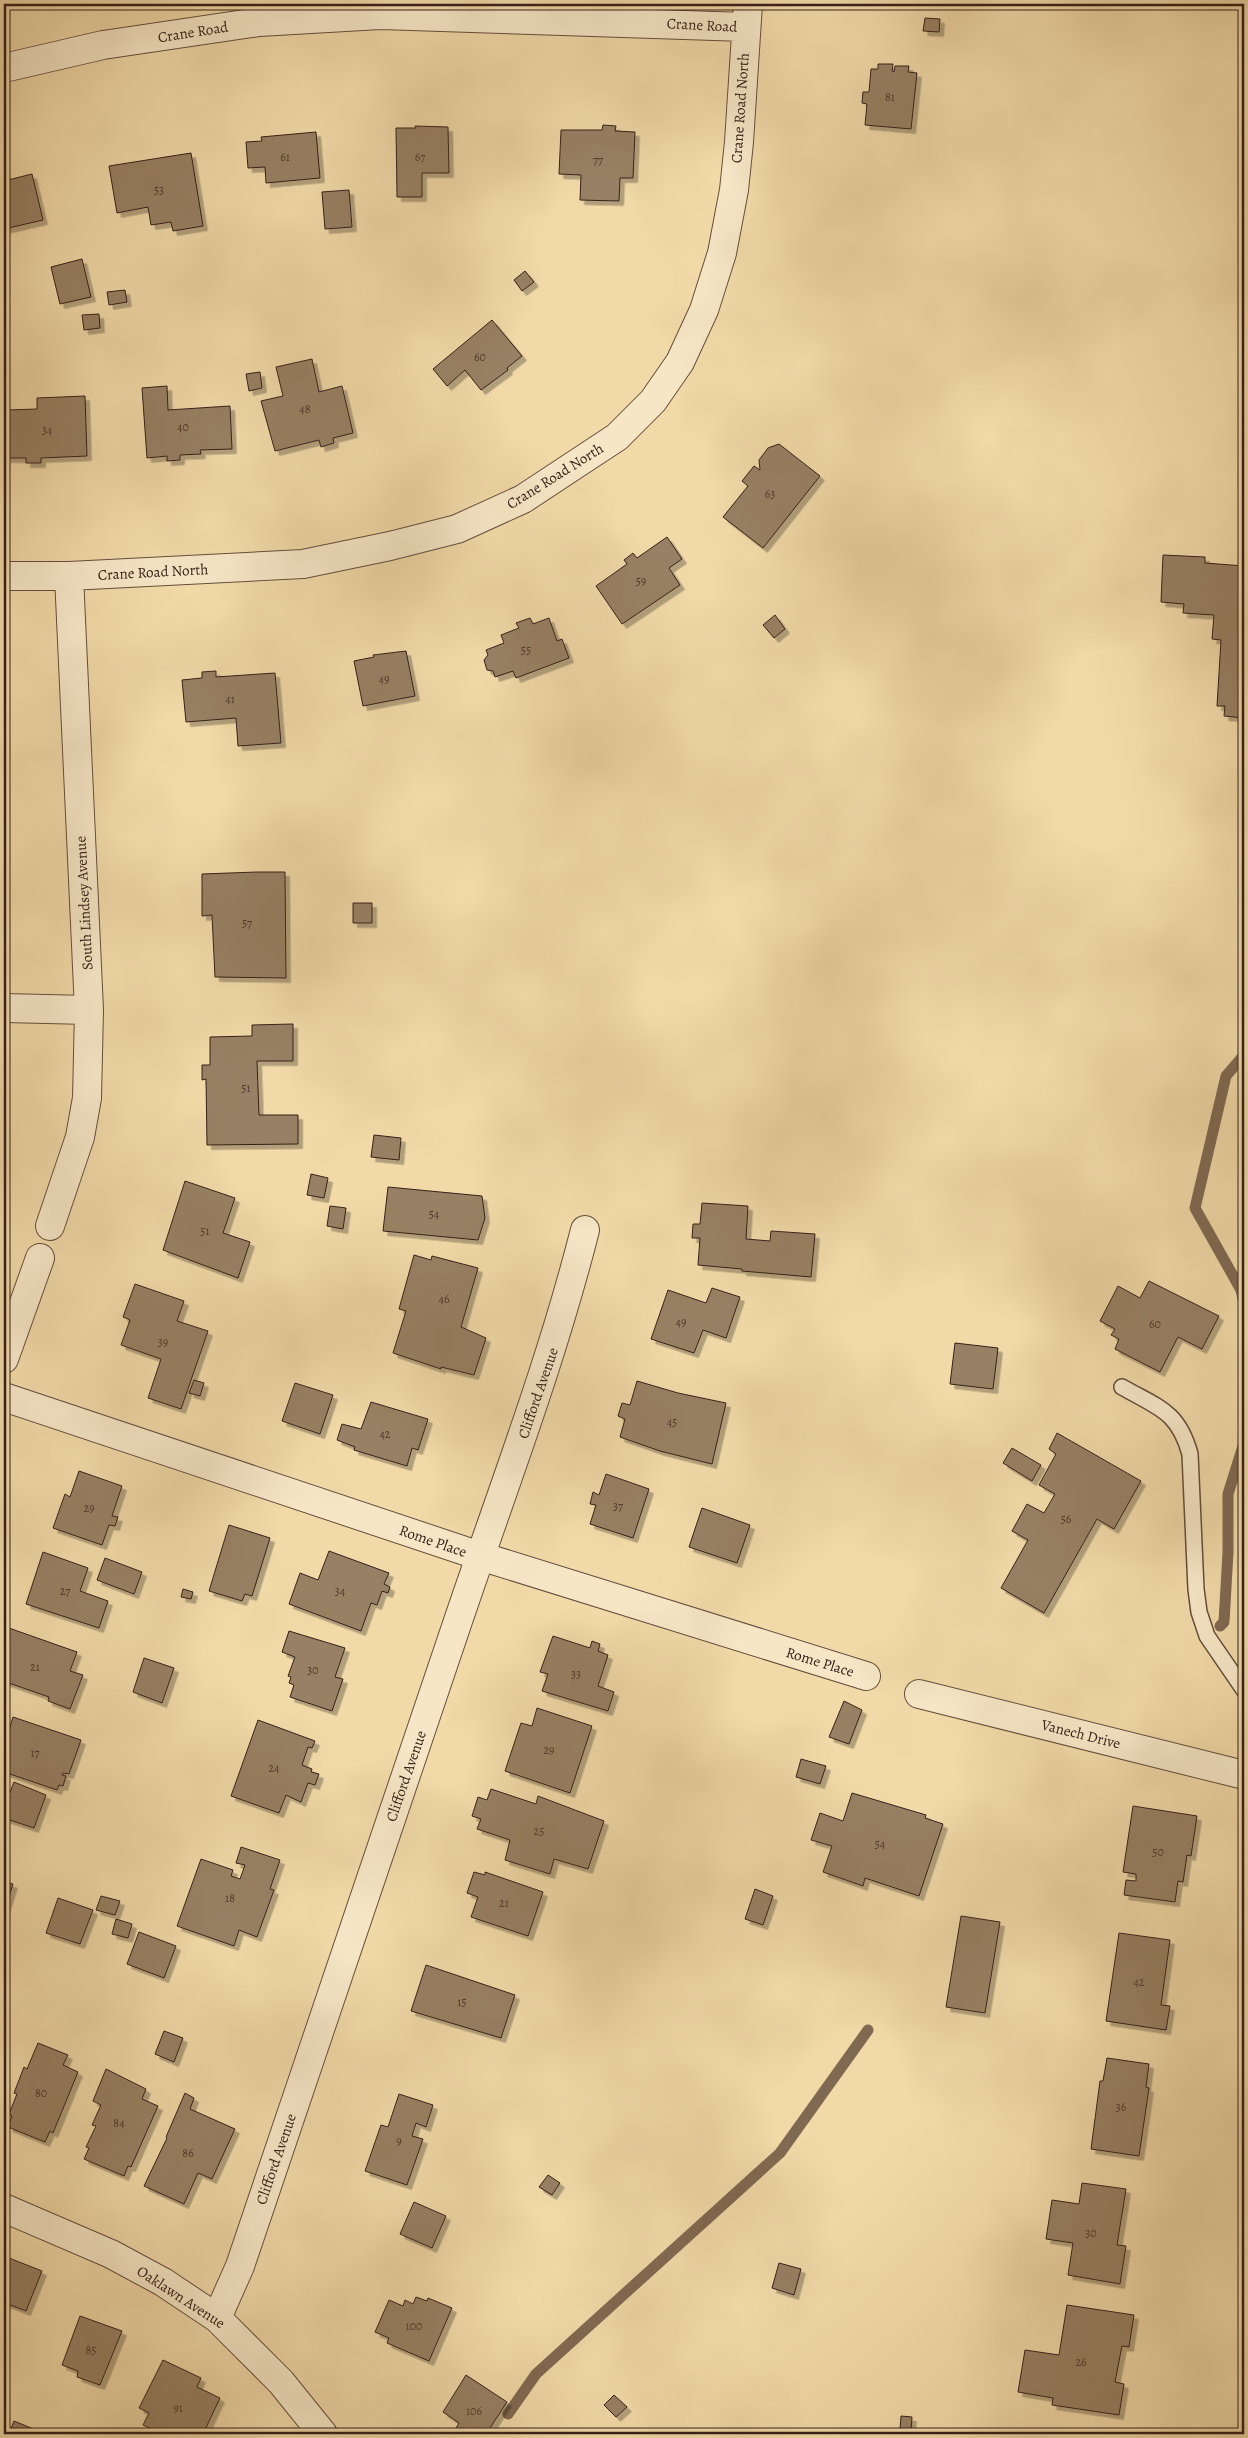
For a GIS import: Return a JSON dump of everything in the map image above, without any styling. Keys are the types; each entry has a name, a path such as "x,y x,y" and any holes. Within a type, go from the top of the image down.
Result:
{"street":[{"name":"Crane Road","path":"4,68 104,45 259,22 380,15 747,16"},
{"name":"Crane Road North","path":"4,576 69,576 303,564 390,546 457,529 523,499 617,437 653,401 680,362 704,310 722,253 734,190 747,16"},
{"name":"South Lindsey Avenue","path":"50,1226 80,1137 87,1098 89,1010 69,576"},
{"path":"4,1008 89,1010"},
{"name":"Clifford Avenue","path":"218,2318 240,2266 480,1556 535,1402 565,1308 585,1230"},
{"path":"4,1359 40,1258"},
{"name":"Rome Place","path":"4,1397 480,1556 866,1676"},
{"name":"Vanech Drive","path":"919,1694 1244,1775"},
{"name":"Oaklawn Avenue","path":"4,2208 111,2254 164,2282 218,2318 281,2382 323,2434"}],"lane":[{"path":"1122,1387 1162,1410 1178,1422 1184,1433 1190,1454 1196,1588 1199,1612 1207,1636 1244,1690"}],"building":[{"path":"925,18 940,19 939,32 923,31"},
{"path":"878,64 893,64 892,71 894,72 895,66 909,66 908,72 917,73 911,129 865,125 867,104 862,103 863,92 869,92 871,69 878,69"},
{"path":"603,125 616,126 615,131 635,132 633,178 620,178 619,201 580,200 581,175 559,174 561,130 602,130"},
{"path":"415,126 448,127 449,173 422,173 422,197 397,197 396,128 416,128"},
{"path":"316,132 320,178 266,183 265,167 248,168 246,142 262,141 261,137"},
{"path":"191,153 203,226 173,231 171,222 151,225 148,207 117,213 109,166"},
{"path":"32,174 43,220 4,229 4,181"},
{"path":"349,190 352,227 325,229 322,192"},
{"path":"82,259 91,297 60,304 51,267"},
{"path":"525,271 534,282 522,291 514,280"},
{"path":"125,290 127,302 109,305 107,292"},
{"path":"99,314 100,328 84,330 82,315"},
{"path":"492,320 522,356 507,368 508,370 481,390 465,370 447,386 433,369"},
{"path":"312,359 319,392 342,386 353,433 333,438 334,443 321,447 319,440 275,451 261,401 283,396 276,367"},
{"path":"260,372 262,388 249,391 246,374"},
{"path":"167,386 168,410 230,406 232,449 200,450 201,454 180,455 180,460 167,461 167,456 147,458 142,388"},
{"path":"85,396 87,456 41,458 41,463 26,463 26,458 6,458 5,413 7,410 37,409 37,398"},
{"path":"779,444 820,476 763,548 723,517 748,486 742,481 754,466 760,470 759,460 768,448"},
{"path":"667,537 682,559 669,568 680,585 622,624 596,586 627,564 624,560 633,553 637,558"},
{"path":"1163,555 1205,557 1205,563 1244,566 1244,718 1224,716 1225,706 1217,706 1221,640 1212,639 1214,615 1183,613 1184,604 1161,602"},
{"path":"775,615 785,629 774,638 763,625"},
{"path":"530,618 533,624 549,618 557,641 562,639 569,658 516,678 513,671 495,677 493,671 487,670 484,660 488,655 486,650 504,643 501,635 519,628 516,623"},
{"path":"406,651 415,696 363,706 354,661 374,657 373,655"},
{"path":"216,671 216,677 275,673 281,743 238,746 236,718 186,722 182,680 202,678 202,672"},
{"path":"285,872 286,978 215,977 212,915 202,916 202,874"},
{"path":"353,903 372,903 372,923 353,923"},
{"path":"293,1024 293,1061 257,1061 259,1115 298,1115 298,1144 207,1145 206,1079 202,1080 202,1065 210,1065 210,1037 252,1036 252,1025"},
{"path":"374,1135 401,1138 399,1160 371,1157"},
{"path":"311,1174 328,1178 324,1198 307,1195"},
{"path":"185,1181 235,1198 223,1233 250,1242 238,1278 163,1250"},
{"path":"388,1187 482,1196 485,1218 478,1240 383,1231"},
{"path":"702,1203 748,1206 746,1239 770,1241 771,1231 815,1234 811,1277 698,1265 700,1238 692,1238 693,1224 700,1224"},
{"path":"330,1206 346,1208 343,1229 327,1226"},
{"path":"414,1255 431,1260 432,1256 478,1268 461,1327 486,1338 474,1375 441,1367 441,1369 393,1353 406,1311 399,1309"},
{"path":"1149,1281 1219,1316 1202,1349 1178,1337 1160,1372 1115,1349 1119,1339 1111,1335 1115,1329 1100,1321 1118,1286 1140,1298"},
{"path":"135,1284 184,1301 177,1321 208,1331 181,1409 148,1398 161,1359 121,1345 130,1320 123,1317"},
{"path":"712,1288 740,1297 726,1338 703,1330 694,1353 651,1339 668,1290 706,1303"},
{"path":"955,1343 998,1348 993,1389 950,1384"},
{"path":"194,1380 204,1383 200,1396 189,1393"},
{"path":"637,1381 678,1393 726,1403 712,1464 660,1451 620,1437 625,1419 618,1416 622,1403 630,1405"},
{"path":"295,1383 333,1395 320,1434 282,1421"},
{"path":"371,1402 428,1419 418,1450 412,1448 407,1466 354,1450 355,1447 337,1440 342,1424 361,1429"},
{"path":"1057,1433 1141,1481 1114,1529 1097,1519 1044,1613 1001,1588 1028,1540 1012,1531 1027,1504 1044,1513 1055,1494 1039,1485 1056,1454 1049,1449"},
{"path":"1012,1448 1041,1465 1032,1481 1003,1463"},
{"path":"79,1471 122,1486 112,1516 118,1517 115,1526 109,1525 102,1545 53,1528 65,1494 70,1497"},
{"path":"606,1474 649,1489 633,1538 590,1524 596,1505 590,1504 593,1492 599,1495"},
{"path":"702,1508 750,1525 737,1563 689,1547"},
{"path":"229,1525 270,1538 252,1596 245,1594 242,1601 209,1591"},
{"path":"329,1551 389,1573 384,1584 390,1587 388,1593 382,1591 377,1605 371,1603 361,1631 289,1604 300,1573 318,1580"},
{"path":"43,1552 88,1568 80,1591 108,1601 99,1628 26,1604"},
{"path":"105,1558 142,1572 134,1594 97,1580"},
{"path":"183,1589 193,1592 191,1599 181,1597"},
{"path":"6,1627 77,1652 70,1671 83,1675 70,1709 48,1701 49,1697 6,1682 4,1686 4,1634"},
{"path":"289,1631 345,1648 335,1677 343,1679 332,1711 290,1697 294,1685 289,1683 291,1677 288,1676 295,1657 282,1652"},
{"path":"553,1636 590,1648 592,1641 600,1644 598,1651 608,1655 598,1686 614,1692 608,1711 542,1691 548,1674 540,1672"},
{"path":"144,1658 174,1668 162,1703 133,1692"},
{"path":"844,1701 862,1710 849,1744 829,1737"},
{"path":"537,1708 592,1726 570,1793 505,1771 521,1723 532,1726"},
{"path":"13,1717 81,1740 69,1774 63,1773 62,1775 66,1776 63,1786 59,1785 57,1790 4,1772 4,1731 8,1733"},
{"path":"258,1720 315,1741 312,1748 308,1747 302,1765 312,1769 311,1772 319,1774 315,1785 308,1783 301,1802 286,1795 279,1813 231,1796"},
{"path":"801,1759 826,1766 820,1784 796,1777"},
{"path":"14,1782 46,1795 34,1828 4,1818 4,1808"},
{"path":"491,1789 536,1804 538,1796 604,1821 588,1869 554,1859 550,1874 505,1860 510,1840 477,1829 481,1819 472,1816 478,1797 487,1800"},
{"path":"852,1793 926,1815 925,1818 943,1824 919,1896 865,1878 863,1886 823,1872 832,1846 811,1840 820,1813 843,1821"},
{"path":"1133,1806 1197,1816 1191,1856 1187,1855 1183,1882 1178,1881 1175,1902 1124,1895 1126,1880 1136,1881 1136,1874 1123,1872"},
{"path":"241,1847 280,1860 270,1889 274,1890 257,1937 239,1930 234,1946 177,1926 201,1859 233,1870 231,1876 240,1879 245,1865 236,1863"},
{"path":"474,1872 485,1875 485,1872 543,1892 528,1936 471,1917 478,1897 467,1893"},
{"path":"4,1881 13,1884 4,1912"},
{"path":"755,1889 773,1896 763,1925 745,1919"},
{"path":"101,1896 120,1901 115,1915 96,1910"},
{"path":"58,1898 93,1910 80,1944 46,1933"},
{"path":"961,1916 1000,1922 985,2013 946,2007"},
{"path":"116,1919 132,1924 128,1938 112,1934"},
{"path":"139,1932 176,1946 164,1978 127,1964"},
{"path":"1119,1933 1170,1940 1161,2005 1170,2006 1166,2030 1106,2021"},
{"path":"426,1965 515,1995 501,2038 411,2011"},
{"path":"164,2031 183,2038 174,2062 155,2054"},
{"path":"38,2043 68,2055 63,2065 78,2072 53,2133 50,2131 45,2142 8,2127 12,2116 9,2114 17,2094 14,2093 24,2067 27,2069"},
{"path":"1107,2058 1149,2064 1146,2087 1149,2088 1139,2156 1091,2149 1100,2081 1103,2081"},
{"path":"106,2069 146,2089 142,2099 158,2106 131,2167 128,2166 124,2176 84,2159 89,2148 86,2147 96,2126 92,2125 101,2105 93,2101"},
{"path":"185,2093 194,2098 190,2109 235,2129 212,2179 198,2173 184,2204 144,2186 167,2138"},
{"path":"399,2094 433,2105 426,2127 416,2123 412,2136 423,2139 407,2185 365,2171 381,2125 388,2127"},
{"path":"548,2175 560,2183 552,2195 539,2187"},
{"path":"1082,2183 1126,2189 1117,2245 1126,2246 1120,2284 1068,2275 1073,2243 1046,2239 1052,2200 1079,2204"},
{"path":"414,2202 446,2216 432,2248 400,2234"},
{"path":"4,2256 42,2271 26,2311 5,2303 4,2307"},
{"path":"779,2263 801,2269 794,2295 772,2288"},
{"path":"416,2297 427,2301 428,2298 452,2308 429,2361 387,2343 389,2338 375,2332 389,2300 403,2306 405,2300 413,2304"},
{"path":"1067,2305 1134,2315 1129,2347 1122,2346 1115,2382 1124,2384 1119,2415 1052,2405 1053,2398 1018,2392 1025,2350 1059,2355"},
{"path":"80,2316 122,2331 100,2385 77,2377 78,2371 62,2365"},
{"path":"163,2360 201,2378 197,2387 220,2398 203,2434 162,2434 143,2425 149,2413 139,2408"},
{"path":"466,2375 507,2402 486,2434 454,2434 459,2423 443,2412"},
{"path":"614,2395 627,2407 616,2417 604,2405"},
{"path":"901,2416 912,2417 911,2431 900,2430"},
{"path":"14,2421 46,2434 9,2434"}],"waterway":[{"path":"1244,1055 1226,1076 1195,1208 1241,1290 1244,1303"},
{"path":"1220,1626 1224,1622 1228,1552 1228,1494 1244,1443"},
{"path":"508,2414 536,2374 780,2153 868,2030"}]}
